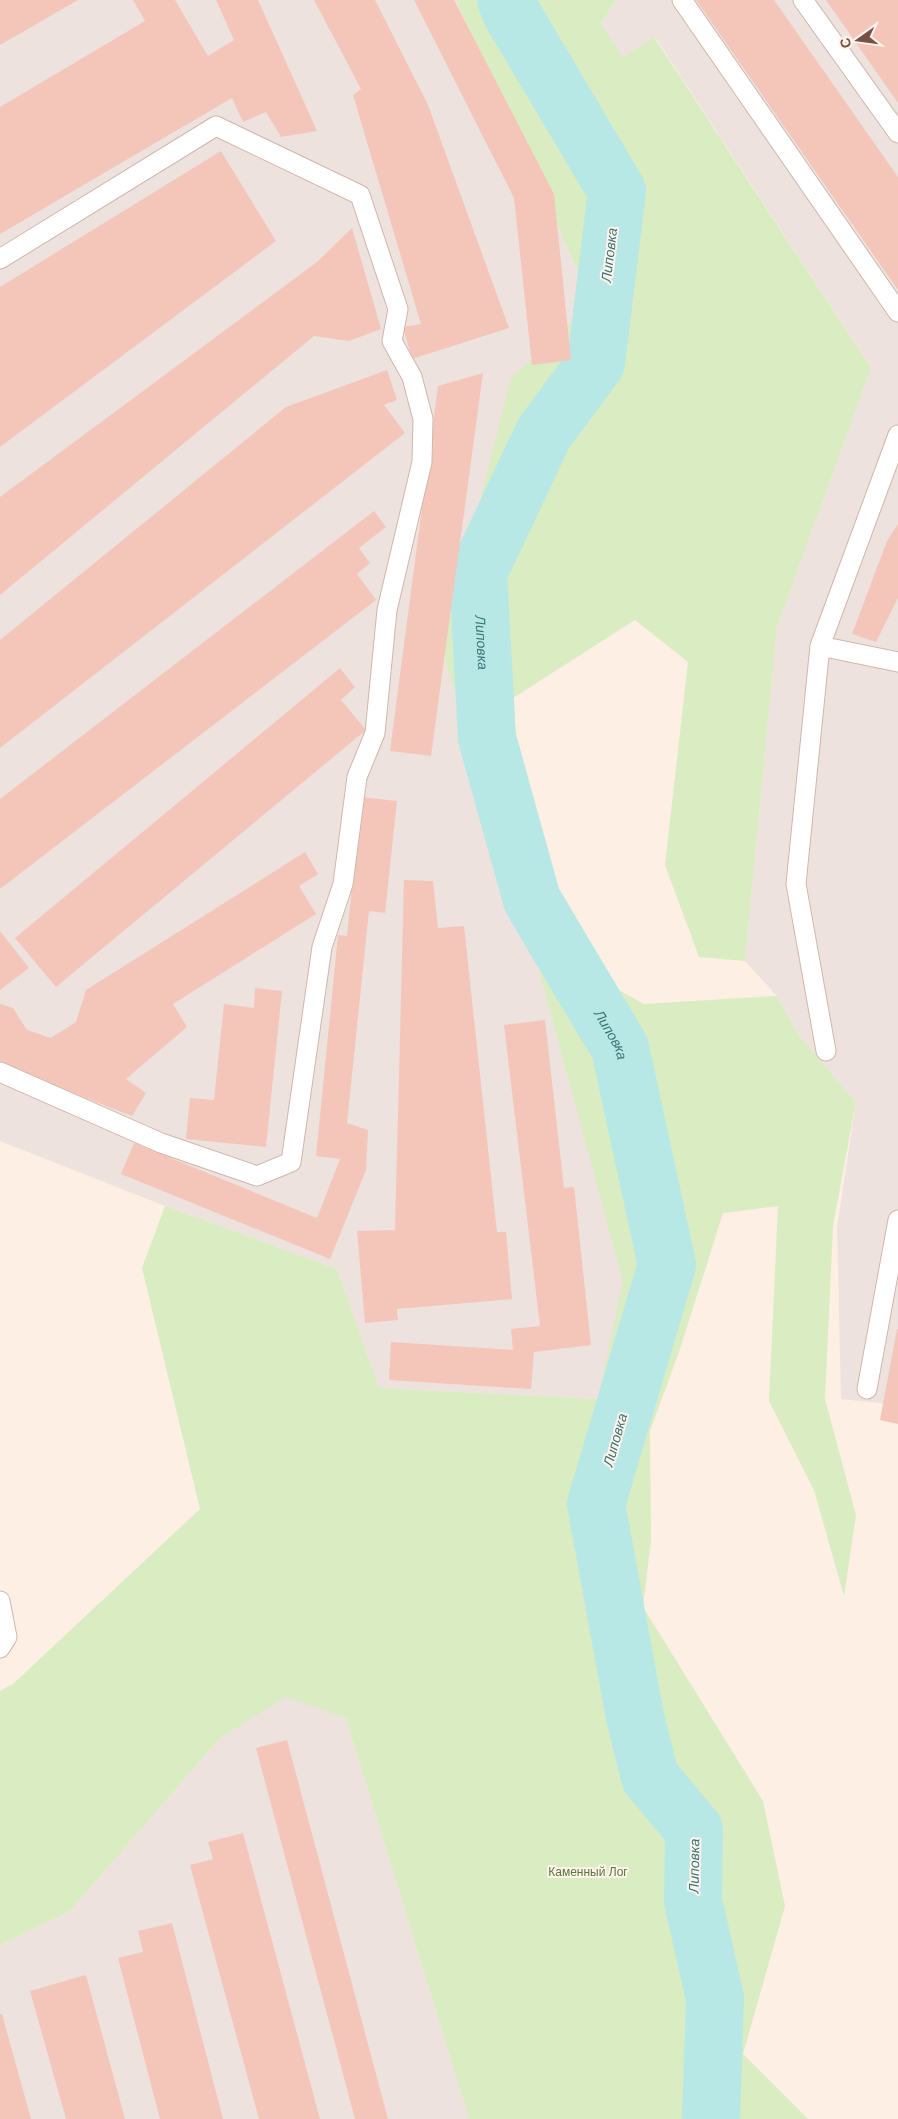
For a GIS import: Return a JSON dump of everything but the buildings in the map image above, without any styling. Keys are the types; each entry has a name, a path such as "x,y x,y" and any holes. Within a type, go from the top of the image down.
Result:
{"lane":[{"path":"682,0 898,312"},
{"path":"803,0 898,133"},
{"path":"0,259 216,126 360,195 398,309 392,341 412,377 423,419 422,462 387,610 375,733 357,777 343,884 322,946 291,1162 257,1176 161,1143 0,1072"},
{"path":"826,1051 796,884 820,646 898,435"},
{"path":"820,646 898,662"},
{"path":"867,1389 898,1220"},
{"path":"0,1601 7,1637 0,1648"}],"shaded area":[{"path":"0,0 456,0 592,303 511,379 442,649 524,916 624,1281 598,1399 379,1388 337,1269 165,1206 0,1141"},
{"path":"616,0 898,0 898,1405 841,1399 837,1227 856,1102 799,1036 777,996 745,961 777,627 871,368 655,37 623,59 601,23"},
{"path":"286,1696 346,1718 469,2119 0,2119 0,1945 70,1911 222,1736"}],"green space":[{"path":"456,0 616,0 601,23 623,58 654,37 871,368 777,627 745,961 699,957 665,865 688,662 635,620 466,728 442,649 511,378 592,303"},
{"name":"Каменный Лог","path":"531,941 644,1004 777,996 799,1036 856,1102 833,1226 825,1399 856,1515 844,1596 814,1490 769,1401 778,1206 723,1213 680,1349 650,1431 651,1540 643,1607 763,1801 785,1906 743,2054 808,2119 469,2119 346,1718 286,1697 221,1737 70,1911 0,1945 0,1691 13,1684 200,1509 142,1268 165,1206 337,1269 379,1388 598,1399 623,1281"}],"waterway":[{"name":"Липовка","path":"506,0 512,14 617,191 596,363 544,433 478,573 487,738 532,900 620,1048 667,1265 596,1504 635,1717 650,1777 694,1830 693,1901 715,1998 711,2119"}]}
